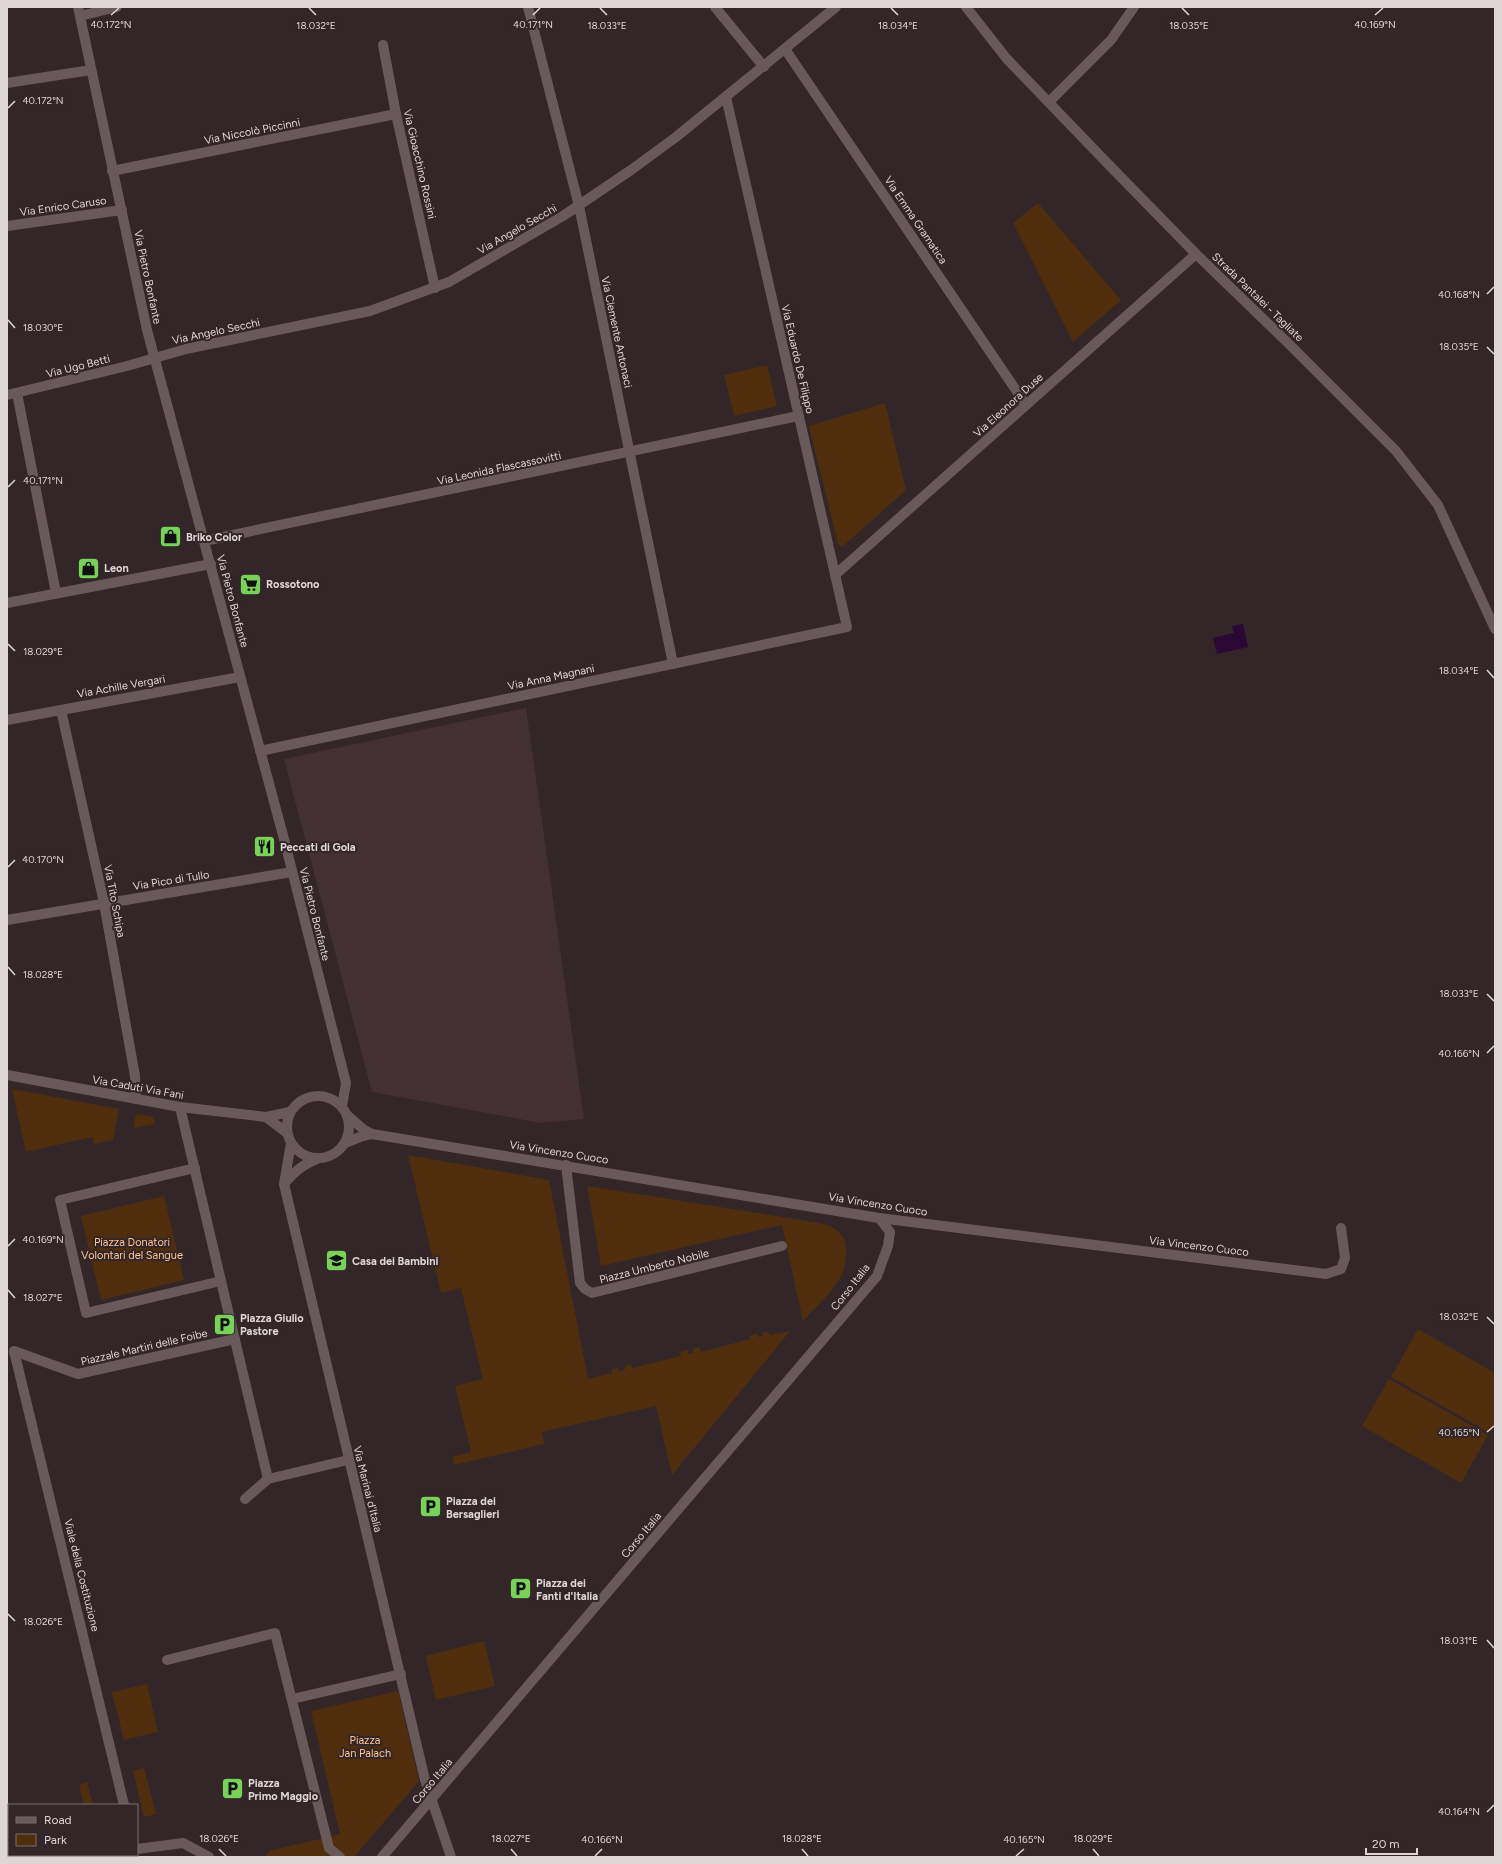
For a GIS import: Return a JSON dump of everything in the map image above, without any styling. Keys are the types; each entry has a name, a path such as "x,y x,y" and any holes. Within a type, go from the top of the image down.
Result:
{"street":[{"path":"79,12 117,7"},
{"name":"Via Clemente Antonaci","path":"528,7 579,206 673,664"},
{"path":"715,7 764,67"},
{"name":"Via Angelo Secchi","path":"155,358 186,348 370,311 435,288 460,276 579,206 676,137 836,7"},
{"name":"Strada Pantalei - Tagliate","path":"966,7 1007,59 1196,254 1396,451 1438,505 1495,629"},
{"path":"1049,102 1111,40 1134,7"},
{"name":"Via Pietro Bonfante","path":"79,12 112,171 155,358 211,564 346,1083 345,1110"},
{"name":"Via Gioacchino Rossini","path":"383,45 396,114 435,288"},
{"name":"Via Emma Gramatica","path":"785,49 1026,405"},
{"path":"7,83 91,70"},
{"name":"Via Eduardo De Filippo","path":"726,97 847,627"},
{"name":"Via Niccolò Piccinni","path":"112,171 396,114"},
{"name":"Via Enrico Caruso","path":"7,226 122,210"},
{"name":"Via Eleonora Duse","path":"835,575 1196,254"},
{"name":"Via Ugo Betti","path":"12,394 155,358"},
{"path":"12,394 56,593"},
{"name":"Via Leonida Flascassovitti","path":"204,541 630,453 798,416"},
{"path":"7,603 211,564"},
{"name":"Via Anna Magnani","path":"260,751 847,627"},
{"name":"Via Achille Vergari","path":"7,720 240,677"},
{"name":"Via Tito Schipa","path":"61,710 104,903 134,1076 136,1099"},
{"name":"Via Pico di Tullo","path":"7,920 292,872"},
{"name":"Via Caduti Via Fani","path":"7,1075 180,1107 266,1117 290,1112"},
{"path":"284,1184 294,1172 304,1164 318,1158 329,1156 338,1151 345,1143 349,1134 350,1124 345,1110 330,1098 315,1095 296,1104 290,1112 287,1122 287,1133 291,1143 303,1154 318,1158"},
{"path":"180,1107 268,1479"},
{"name":"Via Vincenzo Cuoco","path":"345,1110 363,1129 372,1134 880,1218 1326,1274 1341,1269 1345,1258 1341,1228"},
{"path":"266,1117 287,1133"},
{"name":"Via Vincenzo Cuoco","path":"345,1143 372,1134"},
{"name":"Via Marinai d'Italia","path":"291,1143 284,1184 348,1460 401,1674 425,1780 451,1857"},
{"name":"Piazza Umberto Nobile","path":"566,1165 580,1282 592,1293 782,1246"},
{"path":"195,1168 60,1200 86,1313 221,1281"},
{"name":"Corso Italia","path":"382,1857 877,1276 888,1246 890,1232 880,1218"},
{"name":"Piazzale Martiri delle Foibe","path":"11,1352 78,1374 235,1339"},
{"name":"Viale della Costituzione","path":"11,1352 124,1804"},
{"path":"245,1499 268,1479 348,1460"},
{"path":"167,1660 276,1633 329,1848 340,1857"},
{"path":"292,1699 401,1674"},
{"path":"138,1849 183,1842 209,1857"}],"shaded area":[{"path":"1243,624 1248,647 1217,654 1213,638 1234,633 1232,626"},
{"path":"526,708 584,1119 541,1123 372,1092 284,759"}],"green space":[{"path":"1038,203 1121,300 1073,342 1013,223"},
{"path":"767,365 777,406 734,416 724,375"},
{"path":"885,403 906,490 842,547 838,544 809,426"},
{"path":"12,1089 119,1109 113,1140 94,1144 92,1137 26,1152"},
{"path":"136,1114 154,1117 155,1124 133,1128"},
{"path":"408,1155 549,1180 588,1379 612,1373 612,1369 618,1368 619,1371 625,1370 625,1366 631,1364 632,1368 681,1356 680,1352 687,1350 689,1354 693,1353 693,1349 699,1347 701,1352 750,1339 749,1336 757,1334 758,1337 763,1336 762,1333 769,1332 770,1335 790,1331 672,1475 656,1406 542,1432 544,1444 454,1465 452,1457 471,1452 455,1386 483,1379 461,1288 441,1293"},
{"path":"587,1186 827,1225 837,1230 844,1239 846,1258 844,1270 831,1291 803,1321 782,1225 601,1266"},
{"name":"Piazza Donatori Volontari del Sangue","path":"164,1196 184,1280 101,1300 81,1216"},
{"path":"1418,1329 1495,1373 1495,1424 1490,1433 1391,1377"},
{"path":"1389,1379 1488,1435 1461,1483 1362,1426"},
{"path":"484,1641 495,1686 436,1700 426,1656"},
{"path":"147,1684 158,1732 124,1740 112,1692"},
{"name":"Piazza Jan Palach","path":"398,1691 419,1781 354,1857 265,1857 269,1851 340,1834 311,1711"},
{"path":"144,1768 156,1814 144,1817 133,1771"},
{"path":"87,1782 93,1804 84,1804 79,1785"}],"place":[{"name":"Briko Color","path":"170,537"},
{"name":"Leon","path":"88,568"},
{"name":"Rossotono","path":"250,584"},
{"name":"Peccati di Gola","path":"264,847"},
{"name":"Casa dei Bambini","path":"337,1261"},
{"name":"Piazza Giulio Pastore","path":"225,1324"},
{"name":"Piazza dei Bersaglieri","path":"431,1507"},
{"name":"Piazza dei Fanti d'Italia","path":"521,1589"},
{"name":"Piazza Primo Maggio","path":"232,1789"}]}
